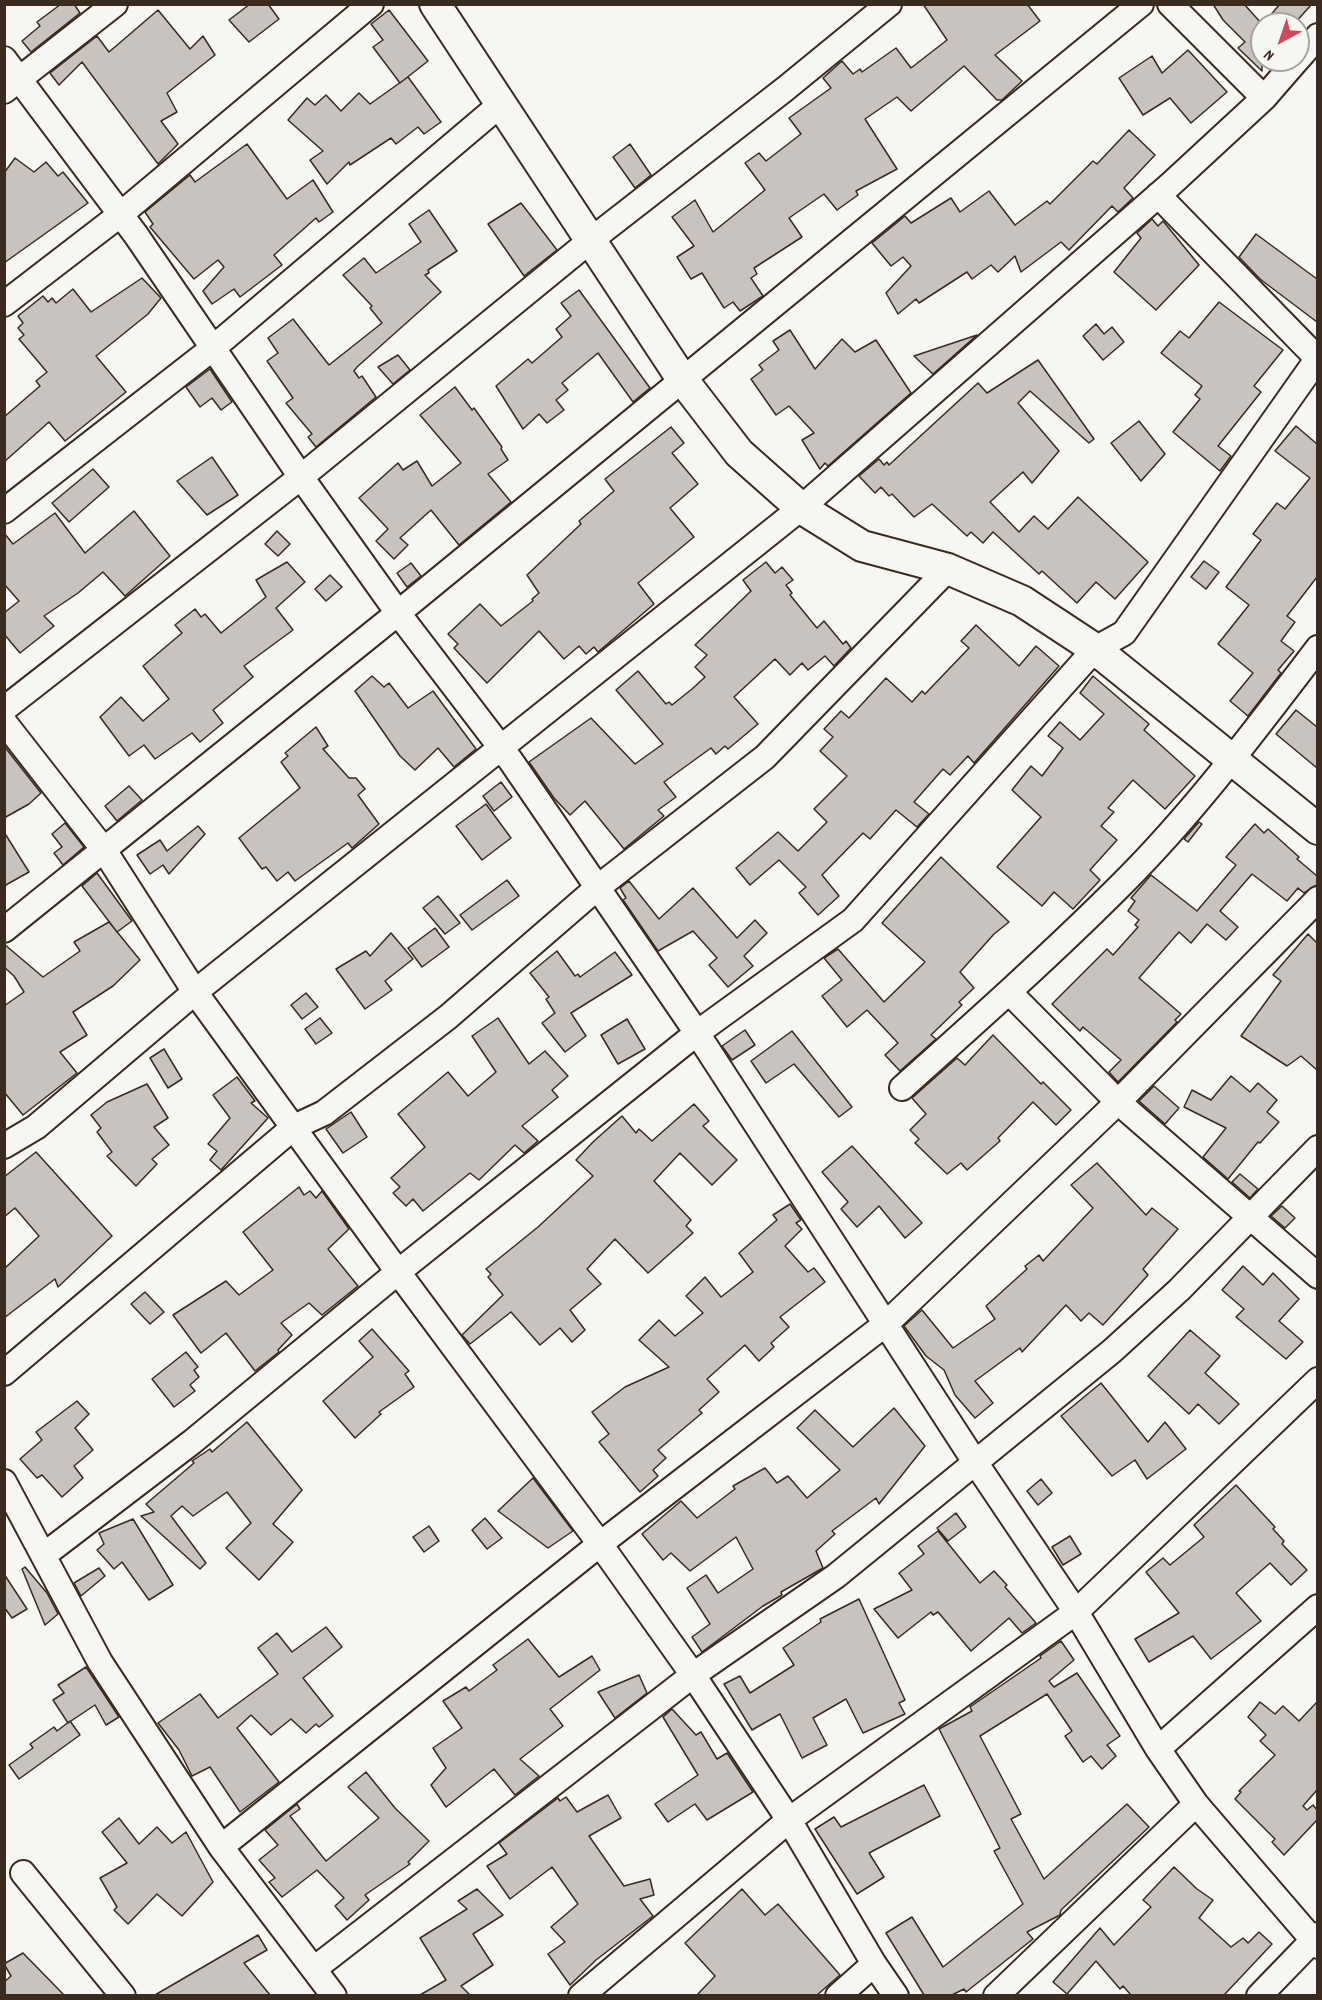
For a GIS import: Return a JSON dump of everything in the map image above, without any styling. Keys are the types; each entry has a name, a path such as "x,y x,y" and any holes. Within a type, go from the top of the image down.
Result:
{"main road":[{"path":"435,4 682,379 739,453 801,508 862,546 948,569 1022,602 1095,649 1234,759 1317,829"}],"street":[{"path":"12,85 115,4"},
{"path":"4,304 121,214 371,4"},
{"path":"4,709 301,477 591,240 785,89 889,4"},
{"path":"4,930 398,613 1141,4"},
{"path":"1170,4 1264,98"},
{"path":"4,59 12,85 121,214 301,477 398,613 502,750 697,1033 975,1462 1076,1612 1158,1749 1196,1804 1316,1940 1259,1995"},
{"path":"4,1146 36,1127 195,992 502,750 801,508 1158,195 1264,98 1286,72"},
{"path":"4,511 213,348 501,105"},
{"path":"44,1555 192,1442 398,1272 697,1033 853,920 1095,649 1124,633 1317,359 1158,195"},
{"path":"4,1373 294,1127 324,1113 448,1017 597,888 765,757 948,569"},
{"path":"902,1088 1010,992 1124,882 1234,759 1317,648"},
{"path":"4,722 104,850 195,992 398,1272 600,1544 693,1675 789,1820 874,1964 896,1995"},
{"path":"221,1846 600,1544 887,1323 1118,1102 1317,899"},
{"path":"1010,992 1118,1102 1317,1276"},
{"path":"314,1970 693,1675 836,1576 1112,1351 1179,1290 1317,1148"},
{"path":"581,1995 789,1820 1076,1612 1317,1380"},
{"path":"4,1482 100,1662 221,1846 332,1995"},
{"path":"1158,1749 1317,1607"},
{"path":"996,1995 1196,1804"},
{"path":"23,1873 123,1995"},
{"path":"838,1995 874,1964"}],"building":[{"path":"61,4 74,4 80,13 31,52 22,41 40,26 37,22"},
{"path":"250,4 268,4 279,19 249,42 229,20"},
{"path":"923,4 1027,4 1040,21 995,55 1022,81 1002,100 997,100 964,66 911,111 897,97 865,119 897,169 856,191 858,195 837,210 824,194 789,218 802,237 754,268 757,274 751,278 763,296 740,311 733,302 724,308 702,273 691,279 677,257 694,246 672,217 695,200 713,232 765,190 745,163 759,153 766,161 801,134 789,118 831,88 823,78 842,61 853,74 860,69 862,72 896,48 911,68 947,40"},
{"path":"1213,4 1244,4 1251,12 1250,60 1238,48 1245,42 1223,20"},
{"path":"1280,4 1312,4 1305,12 1273,12"},
{"path":"158,10 190,49 203,36 215,55 167,93 177,112 161,121 178,144 158,164 82,62 59,85 50,73 97,36 109,52"},
{"path":"389,10 428,61 400,83 373,47 383,40 371,24"},
{"path":"1188,50 1227,92 1191,123 1170,98 1143,115 1119,78 1152,56 1162,73"},
{"path":"408,77 441,122 424,134 418,127 396,144 391,138 350,165 349,162 327,184 310,160 323,151 288,120 307,98 315,105 326,95 341,111 359,93 370,104"},
{"path":"1129,130 1155,155 1124,188 1133,198 1118,212 1112,206 1069,250 1061,242 1021,272 1015,256 998,272 991,265 972,279 967,272 919,303 916,299 898,314 886,293 911,266 903,257 891,266 872,243 905,216 911,223 951,198 960,212 989,191 1015,225 1047,201 1050,204 1093,161 1097,164"},
{"path":"247,144 287,199 313,180 333,212 319,222 316,218 274,255 282,265 240,297 234,289 212,304 203,291 224,267 218,260 194,279 150,227 153,224 145,212 190,175 195,182"},
{"path":"630,144 651,175 635,188 613,157"},
{"path":"15,158 34,172 46,162 58,176 63,172 88,203 4,263 4,173"},
{"path":"521,203 557,250 524,276 488,224"},
{"path":"429,210 457,251 428,270 429,273 425,275 441,292 357,367 354,371 359,378 362,376 376,397 316,447 308,437 312,434 286,403 293,398 267,361 278,353 268,338 293,319 329,365 382,323 370,308 372,306 343,275 364,258 376,273 421,242 409,224"},
{"path":"1152,219 1158,226 1163,221 1199,265 1156,310 1114,272 1141,238 1137,233"},
{"path":"1256,234 1317,279 1317,322 1260,279 1239,257"},
{"path":"142,278 161,298 148,314 96,356 126,392 65,441 49,422 4,462 4,417 40,386 36,381 47,372 19,339 24,335 18,328 23,323 18,316 43,296 48,302 52,298 56,303 73,289 91,312"},
{"path":"579,290 650,388 633,402 598,353 562,383 568,390 556,400 564,410 547,423 539,414 523,429 496,386 528,359 532,363 562,337 556,329 571,316 561,303"},
{"path":"1219,302 1283,350 1254,386 1261,392 1218,446 1231,456 1220,471 1173,432 1200,399 1195,395 1202,386 1161,353 1180,331 1189,338"},
{"path":"1096,324 1104,334 1112,327 1124,342 1103,360 1083,336"},
{"path":"790,330 815,369 842,339 855,352 876,340 911,393 828,466 825,463 820,469 802,440 814,433 789,406 776,415 751,379 763,370 759,365 779,350 773,341"},
{"path":"977,335 933,374 914,356"},
{"path":"398,355 410,370 393,384 378,367"},
{"path":"1038,360 1094,439 1089,443 1030,391 1018,403 1059,451 1032,483 1023,472 990,502 1019,532 1034,516 1048,529 1078,497 1148,562 1115,599 1096,582 1077,603 1042,571 1039,574 993,532 983,543 971,532 967,536 932,504 914,517 892,494 889,496 881,487 875,493 859,476 879,459 884,465 887,462 889,465 978,383 987,393"},
{"path":"210,369 232,402 221,410 212,398 200,407 186,387"},
{"path":"455,387 472,410 474,408 502,447 508,460 488,474 511,502 459,545 431,510 400,538 408,545 394,559 376,541 388,529 359,498 398,463 403,470 417,461 432,486 461,463 420,415"},
{"path":"1139,421 1165,454 1141,481 1111,443"},
{"path":"1296,426 1317,444 1317,577 1287,616 1295,622 1281,641 1294,651 1278,670 1281,673 1248,716 1230,701 1253,673 1218,644 1249,605 1226,587 1261,540 1253,534 1277,503 1285,509 1310,478 1275,451"},
{"path":"671,427 684,443 672,453 698,484 670,508 694,537 638,583 654,604 598,652 594,647 586,654 579,646 564,659 539,631 487,683 454,648 458,644 448,634 480,604 501,626 533,601 532,599 539,593 527,575 581,524 579,521 614,491 605,479"},
{"path":"212,457 238,495 207,515 177,481"},
{"path":"93,469 109,487 69,522 52,503"},
{"path":"134,511 170,556 125,596 103,572 78,593 44,616 54,626 20,653 4,634 4,613 19,601 4,584 4,533 13,544 55,513 85,553"},
{"path":"277,531 290,544 278,556 265,544"},
{"path":"1204,561 1219,572 1206,589 1191,577"},
{"path":"287,562 305,582 276,608 293,630 244,666 253,677 213,710 223,723 200,742 192,733 155,759 144,745 129,756 100,717 121,697 143,721 169,699 143,666 182,633 175,625 195,609 201,617 205,614 221,633 266,597 256,580"},
{"path":"766,562 775,573 782,567 793,580 786,585 792,593 790,595 817,628 824,621 843,644 846,641 851,648 834,666 825,656 808,670 802,663 790,675 775,659 734,697 758,724 728,749 725,746 716,754 711,748 664,782 676,797 658,810 664,816 624,849 585,801 570,815 554,798 529,762 591,718 635,764 663,744 616,690 638,671 666,704 669,702 672,705 692,689 705,677 695,667 707,655 695,645 751,591 743,580"},
{"path":"411,563 421,576 407,587 397,573"},
{"path":"330,575 342,587 326,601 315,589"},
{"path":"976,625 1019,666 1036,646 1059,666 974,763 968,756 950,775 943,769 914,802 929,814 917,827 896,810 870,839 863,833 822,875 839,896 818,915 799,893 806,887 779,860 750,885 736,868 778,832 798,851 827,822 814,809 847,776 820,751 833,737 824,729 841,711 849,718 886,678 912,702 922,691 925,694 969,648 961,641"},
{"path":"372,676 384,687 389,683 408,708 433,691 476,749 454,767 438,748 415,770 400,756 355,691"},
{"path":"1093,676 1149,724 1144,730 1195,776 1165,809 1133,780 1108,808 1114,812 1101,826 1117,840 1090,870 1100,880 1073,909 1054,892 1042,906 997,867 1041,817 1012,790 1031,766 1042,776 1063,748 1048,736 1060,722 1080,740 1104,714 1080,693"},
{"path":"1296,710 1317,727 1317,768 1276,734"},
{"path":"316,727 328,746 323,749 349,778 356,778 365,789 358,795 379,824 352,848 348,843 295,881 288,872 277,881 266,867 262,869 239,838 300,788 281,762 288,756 285,753"},
{"path":"4,746 41,793 29,804 4,818"},
{"path":"501,782 512,797 494,811 483,796"},
{"path":"129,786 142,800 117,821 105,806"},
{"path":"486,804 511,838 482,860 456,826"},
{"path":"1199,822 1202,824 1188,842 1184,839"},
{"path":"65,823 84,847 63,865 54,853 62,847 52,834"},
{"path":"1255,824 1264,833 1268,829 1299,857 1297,859 1317,876 1317,885 1304,893 1298,888 1287,901 1252,874 1220,911 1238,927 1226,940 1207,924 1191,943 1179,932 1139,978 1181,1014 1175,1020 1177,1022 1118,1082 1109,1072 1121,1060 1083,1027 1080,1031 1052,1004 1107,949 1113,955 1138,927 1135,925 1139,920 1128,911 1135,901 1131,898 1151,875 1197,911 1236,865 1226,857"},
{"path":"198,826 205,834 169,874 163,865 150,874 137,855 160,840 167,851"},
{"path":"4,832 29,872 4,886"},
{"path":"941,857 1009,922 994,934 960,972 974,988 959,1002 962,1005 931,1035 936,1039 900,1071 885,1055 898,1043 867,1010 847,1027 822,996 842,980 824,958 838,949 884,1002 925,962 882,923"},
{"path":"97,873 132,921 117,932 82,886"},
{"path":"507,880 519,896 472,930 460,915"},
{"path":"629,881 659,919 693,888 737,938 755,920 767,933 744,956 753,966 728,987 709,965 717,958 693,931 658,951 623,900 626,898 620,888"},
{"path":"438,896 460,923 445,934 423,908"},
{"path":"109,922 140,960 113,986 73,1012 87,1035 60,1052 77,1073 23,1115 4,1092 4,1006 24,992 14,976 4,967 4,944 43,977 80,951 74,942"},
{"path":"435,928 449,947 422,967 408,948"},
{"path":"391,933 413,959 385,981 392,990 365,1009 336,969 366,951 370,956"},
{"path":"1308,934 1317,943 1317,1070 1301,1056 1287,1066 1241,1036 1281,981 1273,975"},
{"path":"557,951 575,976 578,974 580,977 615,952 632,975 571,1013 586,1036 565,1052 542,1023 555,1013 546,999 549,997 530,973"},
{"path":"306,993 318,1007 302,1019 291,1005"},
{"path":"320,1018 332,1033 316,1044 305,1029"},
{"path":"498,1018 529,1064 545,1051 568,1076 552,1090 558,1097 522,1126 538,1141 524,1153 515,1145 479,1180 470,1173 423,1211 413,1199 406,1206 393,1193 400,1187 391,1178 425,1147 398,1114 448,1072 468,1096 496,1072 472,1036"},
{"path":"627,1019 645,1049 618,1064 601,1035"},
{"path":"745,1030 755,1045 732,1060 722,1046"},
{"path":"792,1031 852,1107 839,1117 794,1064 766,1083 751,1061"},
{"path":"993,1035 1041,1084 1043,1082 1071,1110 1056,1125 1033,1102 998,1138 1000,1141 967,1170 961,1163 947,1174 915,1143 919,1139 910,1130 926,1114 912,1098 957,1058 965,1065"},
{"path":"164,1049 182,1079 168,1088 150,1058"},
{"path":"1231,1076 1250,1092 1258,1083 1277,1100 1267,1112 1279,1122 1260,1143 1258,1142 1228,1179 1203,1157 1226,1128 1184,1107 1192,1090 1211,1100"},
{"path":"237,1077 255,1101 251,1103 268,1118 221,1170 210,1160 217,1151 208,1144 230,1118 213,1095"},
{"path":"147,1084 168,1118 154,1127 169,1145 152,1159 157,1164 136,1186 107,1156 112,1152 97,1132 101,1128 91,1115 107,1102"},
{"path":"1154,1086 1179,1108 1165,1124 1139,1101"},
{"path":"694,1104 709,1121 703,1126 737,1160 712,1185 680,1153 654,1181 691,1220 686,1226 693,1233 648,1273 615,1239 587,1269 601,1284 570,1310 585,1330 572,1342 560,1328 540,1345 511,1312 470,1344 462,1335 503,1295 488,1277 491,1274 486,1269 538,1227 593,1176 576,1160 622,1116 636,1133 639,1129 652,1141"},
{"path":"351,1112 367,1137 343,1153 326,1129"},
{"path":"852,1146 922,1223 905,1238 879,1206 857,1227 841,1209 848,1202 822,1172"},
{"path":"36,1152 112,1236 58,1287 55,1279 4,1318 4,1269 39,1236 15,1208 4,1217 4,1177"},
{"path":"1097,1163 1146,1215 1152,1208 1178,1229 1143,1269 1148,1275 1103,1325 1089,1313 1081,1321 1066,1305 1022,1352 1020,1348 975,1381 993,1403 975,1418 955,1395 944,1370 926,1356 904,1326 922,1310 953,1348 995,1319 986,1306 1027,1269 1025,1266 1039,1255 1043,1261 1093,1208 1071,1185"},
{"path":"1240,1174 1258,1189 1250,1198 1232,1182"},
{"path":"299,1187 304,1195 310,1191 316,1198 322,1191 349,1229 328,1249 358,1286 322,1315 309,1303 281,1323 292,1335 278,1350 279,1352 255,1371 226,1333 201,1353 173,1315 226,1281 239,1295 273,1270 243,1232"},
{"path":"790,1204 801,1220 796,1223 802,1229 785,1246 808,1272 814,1268 825,1282 780,1317 789,1327 771,1343 774,1347 759,1361 745,1345 707,1379 719,1392 699,1410 702,1413 658,1450 666,1458 653,1470 658,1476 640,1492 599,1442 609,1434 592,1412 625,1387 669,1367 639,1340 659,1320 675,1336 703,1313 686,1296 705,1277 721,1297 753,1272 739,1253 777,1220 773,1215"},
{"path":"1282,1206 1295,1218 1285,1228 1271,1216"},
{"path":"1243,1266 1263,1285 1273,1273 1299,1299 1279,1321 1303,1342 1286,1359 1236,1317 1244,1309 1222,1290"},
{"path":"145,1292 164,1312 150,1324 131,1304"},
{"path":"372,1329 409,1371 405,1374 414,1387 379,1412 381,1414 355,1438 323,1401 373,1357 359,1341"},
{"path":"1190,1330 1220,1356 1205,1373 1239,1404 1219,1424 1198,1404 1189,1414 1148,1376"},
{"path":"186,1352 198,1367 194,1370 199,1377 190,1385 195,1391 174,1407 152,1379"},
{"path":"1101,1383 1148,1442 1165,1422 1186,1449 1147,1479 1135,1460 1112,1476 1061,1416"},
{"path":"77,1401 89,1414 75,1428 93,1450 74,1466 83,1478 62,1497 42,1475 37,1478 20,1459 42,1440 36,1432"},
{"path":"894,1408 925,1446 879,1504 876,1498 832,1531 835,1534 816,1551 823,1568 781,1592 782,1595 763,1606 702,1652 692,1637 710,1624 687,1588 706,1575 718,1593 753,1569 736,1537 690,1571 671,1553 663,1560 642,1534 681,1501 697,1518 735,1489 733,1486 765,1468 777,1483 788,1476 807,1498 840,1470 797,1428 815,1410 853,1447"},
{"path":"247,1422 302,1490 273,1524 293,1542 259,1580 226,1548 251,1523 227,1492 193,1516 182,1506 171,1516 206,1563 200,1569 141,1516 154,1512 146,1504 194,1463 192,1461 210,1449 212,1452"},
{"path":"533,1478 573,1531 548,1548 498,1511"},
{"path":"1041,1479 1052,1493 1038,1505 1027,1491"},
{"path":"1236,1485 1275,1527 1273,1529 1284,1541 1282,1544 1307,1570 1291,1585 1270,1563 1236,1593 1261,1621 1211,1659 1193,1636 1149,1662 1135,1639 1179,1613 1146,1572 1163,1558 1170,1565 1204,1537 1194,1525"},
{"path":"956,1513 966,1527 948,1541 937,1528"},
{"path":"485,1518 502,1538 487,1549 472,1530"},
{"path":"133,1519 173,1585 149,1600 122,1562 114,1569 97,1550 104,1544 99,1533"},
{"path":"429,1526 439,1541 424,1552 413,1537"},
{"path":"938,1531 980,1583 994,1571 1036,1623 1022,1633 1009,1618 971,1651 938,1612 933,1615 931,1612 898,1638 874,1609 912,1590 899,1573 924,1554 918,1546"},
{"path":"1070,1536 1081,1554 1063,1565 1052,1547"},
{"path":"25,1567 47,1593 58,1614 45,1625 22,1569"},
{"path":"99,1568 105,1576 81,1596 74,1583"},
{"path":"4,1574 27,1609 12,1618 4,1607"},
{"path":"859,1599 905,1700 899,1703 905,1714 863,1733 846,1699 813,1718 827,1745 802,1758 780,1714 752,1730 724,1684 740,1676 750,1693 794,1665 783,1648 821,1622 820,1619"},
{"path":"326,1627 342,1647 303,1678 333,1716 319,1727 316,1724 306,1733 291,1719 271,1735 251,1715 237,1728 279,1782 240,1812 210,1767 192,1776 179,1750 158,1723 200,1694 218,1718 278,1674 258,1648 277,1633 292,1652"},
{"path":"528,1639 559,1677 592,1656 600,1670 550,1709 563,1726 520,1759 539,1776 515,1795 494,1769 446,1807 431,1785 446,1768 433,1748 462,1728 443,1701 466,1687 469,1691 497,1670 493,1665"},
{"path":"1061,1641 1074,1660 1049,1681 1054,1687 1077,1673 1120,1736 1107,1745 1116,1756 1102,1769 1091,1756 1083,1762 1065,1736 1072,1731 1047,1694 980,1736 1021,1814 1011,1819 1044,1879 1127,1804 1149,1827 1061,1910 1060,1915 1027,1932 1033,1939 966,1992 964,1989 952,1995 924,1995 886,1933 912,1917 943,1967 1023,1904 994,1851 1000,1848 939,1729 972,1711 970,1707 1041,1658 1040,1656"},
{"path":"86,1667 119,1717 106,1725 95,1705 68,1723 53,1700 64,1693 58,1685"},
{"path":"639,1675 647,1693 615,1718 598,1692"},
{"path":"1260,1702 1275,1714 1283,1706 1299,1721 1317,1702 1317,1790 1303,1806 1307,1810 1313,1805 1317,1810 1317,1820 1284,1855 1272,1842 1275,1839 1235,1799 1241,1792 1239,1791 1275,1755 1260,1741 1266,1735 1248,1717"},
{"path":"672,1709 696,1735 701,1732 717,1759 727,1753 753,1792 707,1820 695,1804 668,1822 655,1804 698,1775 663,1717"},
{"path":"70,1721 80,1735 19,1779 9,1765 33,1748 30,1744 54,1727 57,1731"},
{"path":"366,1772 395,1808 429,1841 408,1862 410,1864 365,1895 369,1900 347,1920 335,1906 344,1898 317,1870 282,1897 269,1882 275,1878 259,1860 278,1845 265,1830 297,1804 300,1809 290,1816 326,1861 379,1818 348,1787"},
{"path":"924,1785 940,1816 869,1853 884,1877 857,1894 815,1829 834,1817 841,1827"},
{"path":"608,1795 621,1818 589,1836 624,1886 650,1879 654,1895 640,1899 653,1916 596,1960 570,1985 548,1954 565,1942 551,1927 578,1904 552,1867 510,1899 487,1866 507,1854 499,1843 558,1798 560,1801 566,1797 577,1812"},
{"path":"119,1818 139,1844 157,1827 172,1843 186,1832 213,1882 182,1916 157,1894 128,1924 114,1910 117,1907 100,1878 127,1863 102,1832"},
{"path":"1174,1867 1197,1889 1213,1900 1199,1918 1231,1947 1243,1938 1248,1943 1259,1932 1272,1944 1224,1995 1131,1995 1123,1986 1120,1989 1096,1961 1067,1994 1053,1982 1100,1928 1114,1945 1151,1907 1143,1900"},
{"path":"477,1889 503,1915 473,1934 493,1965 461,1986 470,1995 420,1995 446,1980 420,1938 467,1909 458,1901"},
{"path":"742,1889 765,1915 778,1904 840,1975 817,1995 697,1995 715,1976 685,1943"},
{"path":"258,1935 267,1950 244,1963 270,1995 155,1995"},
{"path":"23,1953 64,1995 4,1995 4,1982 11,1976 4,1964"}]}
